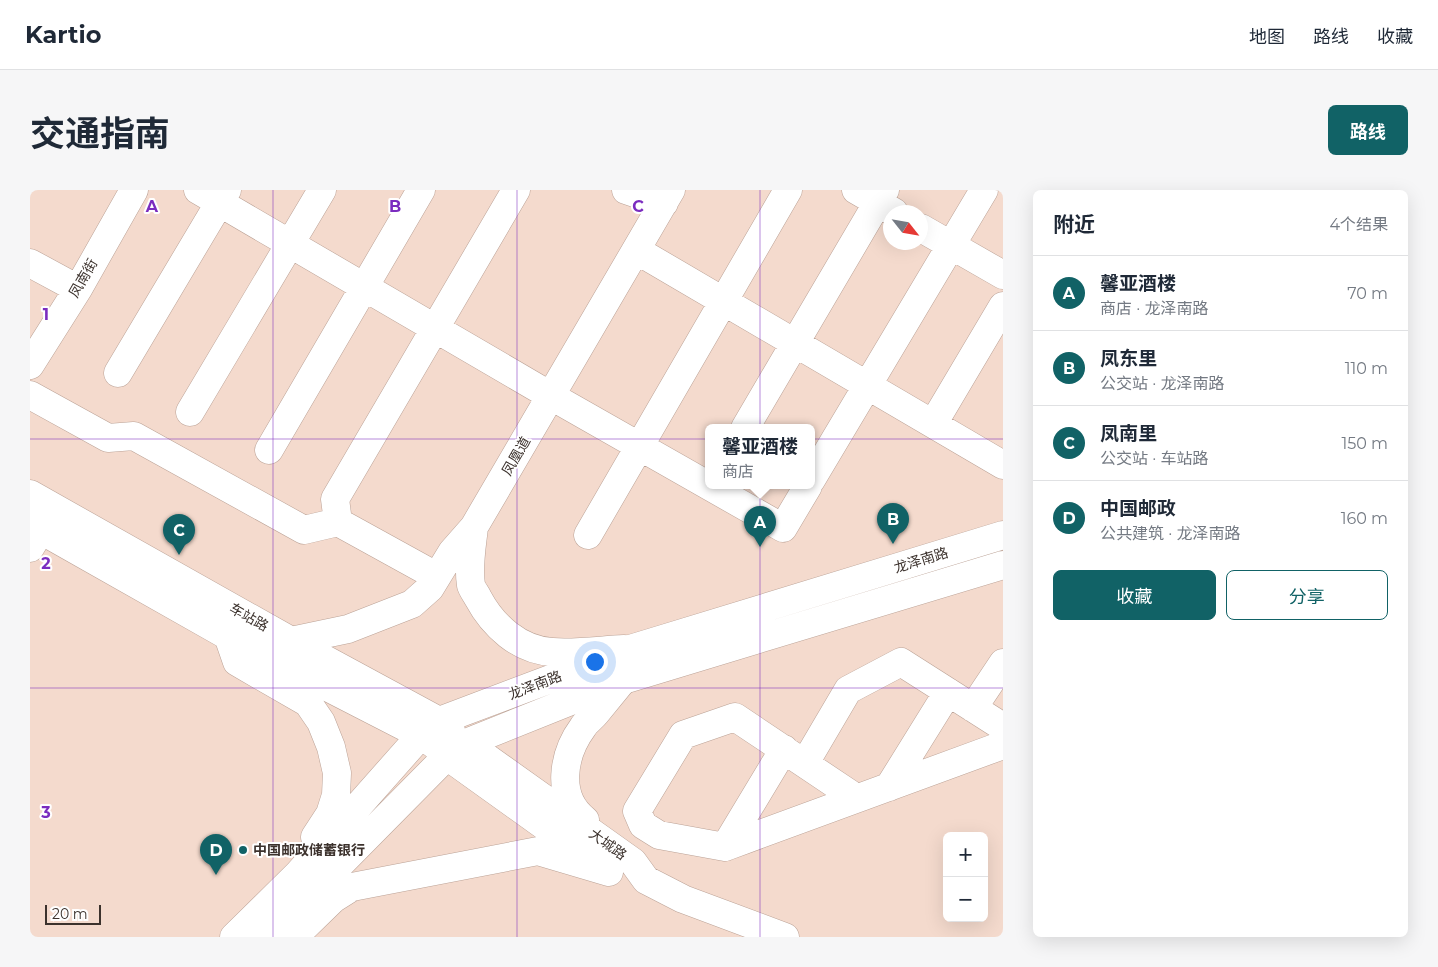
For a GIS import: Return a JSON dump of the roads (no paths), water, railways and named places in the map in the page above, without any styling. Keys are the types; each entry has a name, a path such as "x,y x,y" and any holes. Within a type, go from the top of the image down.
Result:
{"main road":[{"name":"凤南街","path":"30,365 78,289 134,190"},
{"path":"190,412 322,190"},
{"path":"269,450 421,190"},
{"path":"338,522 335,499 516,190"},
{"path":"626,190 668,196"},
{"path":"588,534 788,190"},
{"path":"815,473 984,190"},
{"path":"118,373 215,194 290,244 551,396 705,483"},
{"name":"凤凰道","path":"291,641 348,629 412,604 430,588 452,552 474,528 668,196"},
{"path":"747,424 878,199"},
{"path":"928,232 1003,275"},
{"path":"636,250 1003,465"},
{"path":"30,263 78,289"},
{"path":"934,424 1003,306"},
{"path":"30,395 108,438 134,436 304,530 338,522 436,576"},
{"path":"716,489 782,528 806,489"},
{"name":"车站路","path":"30,494 291,641 430,728 629,871"},
{"path":"474,528 470,562 472,586 485,611 507,633 520,643 534,649 552,652 630,649"},
{"name":"车站路","path":"34,534 228,636 430,728"},
{"name":"龙泽南路","path":"234,937 298,874 430,728 630,649 1003,535"},
{"name":"龙泽南路","path":"268,937 457,749 623,680 1003,565"},
{"path":"228,636 237,662 308,703 320,722 331,747 337,773 336,795 330,814 310,846 298,874"},
{"path":"725,847 794,756 848,690 901,662 1003,727"},
{"path":"973,708 1003,662"},
{"path":"623,680 583,726 571,747 565,770 566,793 577,814 621,847 629,871"},
{"path":"889,787 948,692"},
{"path":"856,798 735,717 683,735 637,811 643,825 659,835 725,847 1003,745"},
{"path":"294,937 333,899 352,887 538,851 629,871 683,898 785,937"}],"place":[{"name":"凤东里","path":"893,544"},
{"name":"馨亚酒楼","path":"760,547"},
{"name":"凤南里","path":"179,555"},
{"name":"中国邮政储蓄银行","path":"243,850"},
{"name":"中国邮政","path":"216,875"}]}
